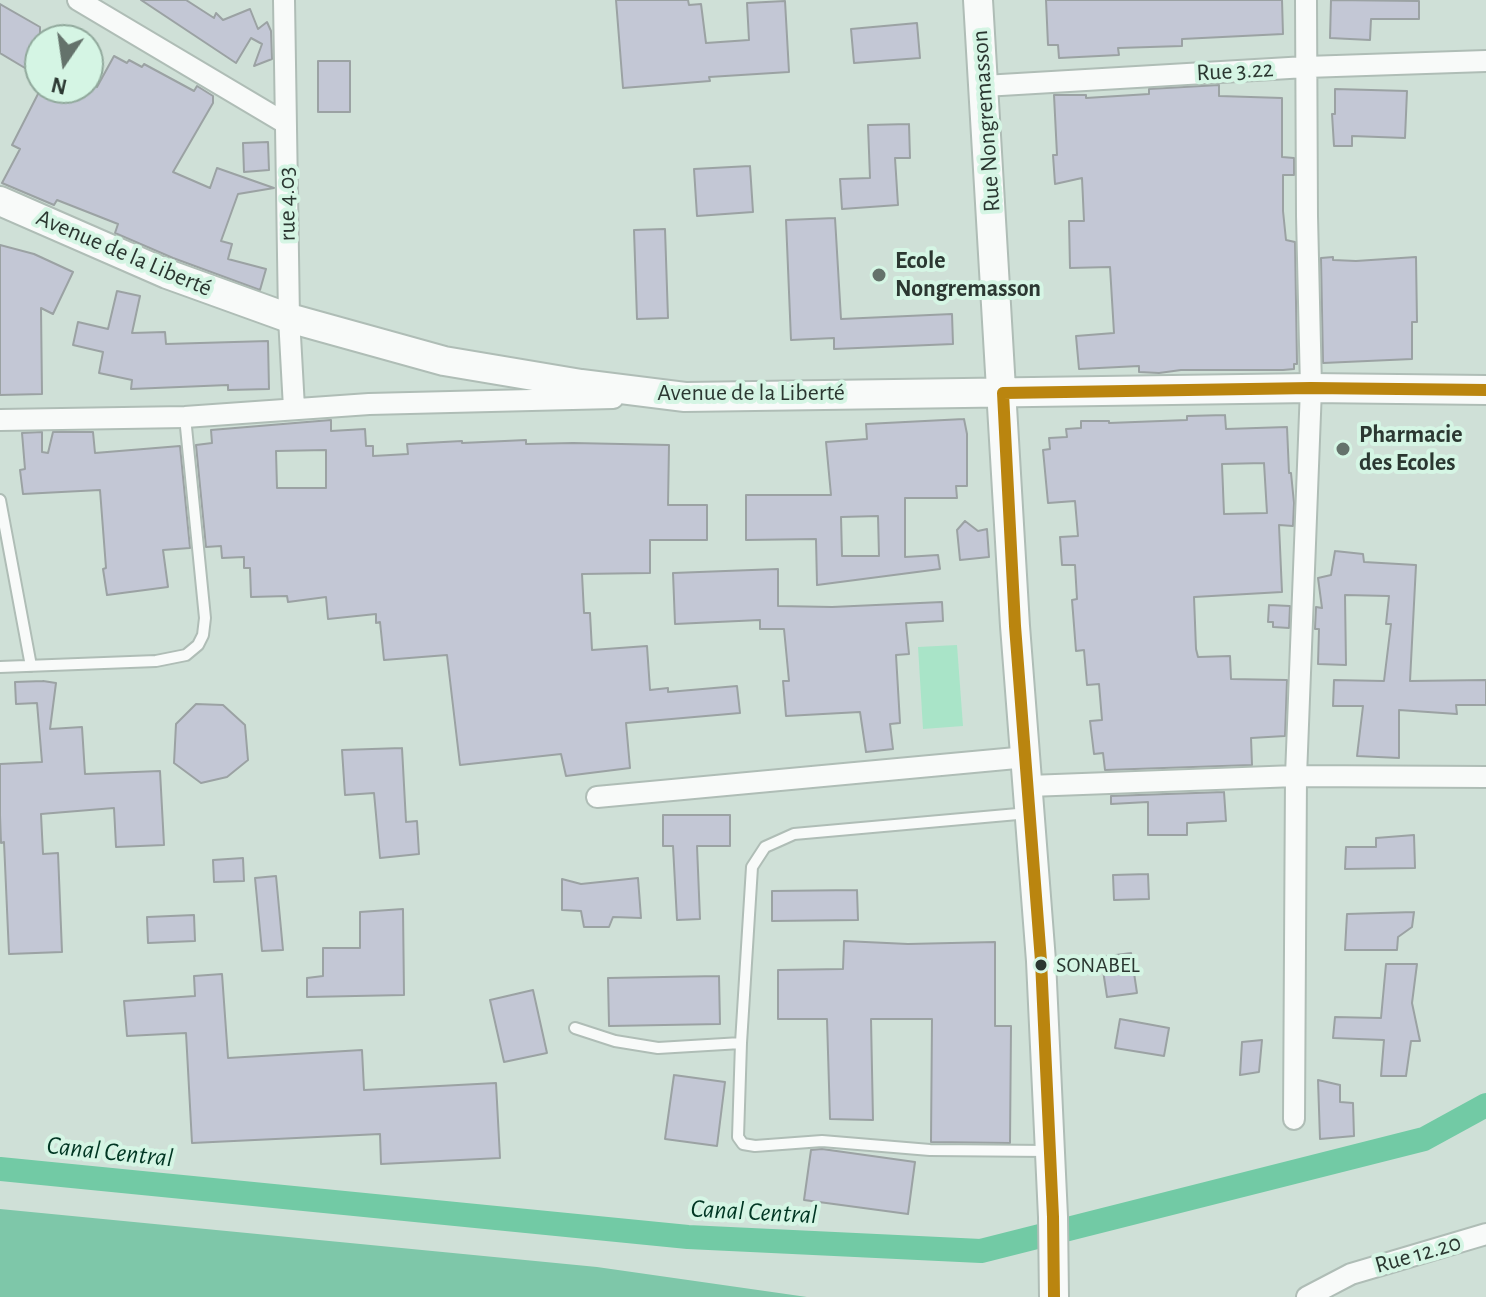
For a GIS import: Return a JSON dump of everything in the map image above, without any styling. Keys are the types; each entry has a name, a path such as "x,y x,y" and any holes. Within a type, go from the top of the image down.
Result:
{"main road":[{"name":"Rue Nongremasson","path":"978,0 1015,626 1030,800 1050,1151 1054,1288"},
{"name":"Avenue de la Liberté","path":"0,201 167,274 289,318 444,361 581,384 685,397 1311,388 1486,390"}],"street":[{"path":"78,0 285,123"},
{"name":"rue 4.03","path":"284,0 289,318 294,408"},
{"path":"1294,1119 1296,776 1311,388 1306,0"},
{"name":"Rue 3.22","path":"984,86 1306,67 1486,61"},
{"path":"0,420 185,417 294,408 685,397"},
{"path":"597,797 1027,757"},
{"path":"1030,800 1296,776 1486,777"},
{"name":"Rue 12.20","path":"1307,1297 1351,1274 1486,1234"}],"lane":[{"path":"0,667 156,661 186,655 198,645 205,618 185,417"},
{"path":"0,500 31,666"},
{"path":"1030,800 794,834 765,847 752,867 738,1137 743,1144 755,1146 822,1141 930,1150 1050,1151"},
{"path":"575,1028 615,1041 658,1048 741,1043"}],"green space":[{"path":"957,645 963,726 923,729 918,647"},
{"path":"0,1209 597,1267 807,1297 0,1297"}],"building":[{"path":"141,0 186,0 214,18 216,13 223,20 250,9 258,29 267,22 271,31 272,59 254,66 262,44 251,38 236,63"},
{"path":"616,0 688,0 689,5 701,4 706,43 749,40 747,3 785,1 789,72 709,77 710,81 623,88"},
{"path":"1046,0 1282,0 1283,34 1182,39 1182,46 1118,48 1119,55 1059,58 1058,45 1048,45"},
{"path":"1331,0 1419,1 1419,19 1371,19 1370,40 1330,38"},
{"path":"0,4 35,24 24,24 24,67 0,53"},
{"path":"917,23 920,58 854,63 851,29"},
{"path":"114,56 142,67 144,64 194,91 197,86 213,96 213,103 173,172 210,188 217,168 274,188 238,194 221,241 232,244 228,259 266,269 260,290 115,233 118,224 57,200 54,205 2,183 20,149 12,145 33,104 104,104 104,74"},
{"path":"318,61 350,61 350,112 318,112"},
{"path":"1219,85 1219,96 1282,98 1282,157 1294,158 1294,175 1283,175 1283,211 1286,240 1295,242 1297,364 1294,364 1294,369 1283,370 1181,370 1159,373 1139,372 1139,366 1079,369 1076,336 1114,333 1110,267 1070,268 1069,221 1084,221 1082,178 1055,184 1054,95 1086,95 1086,98 1149,94 1149,89"},
{"path":"1335,89 1407,91 1405,138 1352,136 1352,146 1334,146 1332,114 1335,114"},
{"path":"909,124 910,158 895,158 898,205 842,209 840,179 870,178 868,125"},
{"path":"268,142 269,170 244,172 243,143"},
{"path":"750,166 753,212 697,216 694,169"},
{"path":"835,218 841,319 952,314 953,344 834,349 834,338 791,340 786,220"},
{"path":"665,229 668,318 637,319 634,230"},
{"path":"0,245 34,254 73,272 53,314 41,308 42,394 0,395"},
{"path":"1333,257 1333,260 1356,261 1416,257 1417,322 1412,322 1412,359 1323,363 1321,258"},
{"path":"117,291 140,296 132,333 165,332 166,344 268,341 269,389 228,390 228,385 131,389 132,380 99,373 103,352 73,345 78,322 108,329"},
{"path":"1225,415 1226,429 1287,427 1294,503 1293,526 1279,525 1282,592 1194,597 1198,657 1230,656 1231,679 1287,680 1285,736 1251,738 1252,765 1105,770 1103,753 1094,754 1090,721 1102,720 1099,684 1087,685 1084,650 1076,651 1072,600 1077,599 1075,565 1062,565 1060,537 1078,536 1075,501 1048,503 1043,450 1050,449 1049,438 1067,437 1066,429 1081,428 1081,421 1187,420 1187,416","holes":["1264,463 1267,513 1224,514 1222,464"]},
{"path":"964,419 967,486 956,486 957,498 905,498 905,557 938,555 940,569 817,585 816,539 746,540 746,495 831,495 826,442 867,439 866,424","holes":["878,516 879,556 842,556 841,517"]},
{"path":"331,420 331,431 365,429 366,446 373,446 373,456 408,454 407,444 462,441 669,445 668,505 707,505 707,540 650,540 650,573 582,574 584,613 590,613 592,650 647,646 650,690 668,688 668,692 737,686 740,713 626,723 630,768 566,776 561,754 460,765 447,655 384,660 380,622 376,623 376,614 328,619 326,597 288,602 287,596 251,597 250,568 244,568 244,557 222,558 221,546 206,547 196,445 212,443 211,430","holes":["326,450 326,488 277,488 276,451"]},
{"path":"42,432 42,452 48,453 53,432 93,432 95,453 180,446 190,548 163,550 168,587 107,595 100,490 23,494 20,470 25,469 22,433"},
{"path":"965,521 978,531 987,529 989,557 960,560 957,530"},
{"path":"1335,551 1363,554 1364,562 1416,565 1410,681 1486,680 1486,705 1456,705 1457,714 1399,710 1399,758 1357,756 1363,706 1333,706 1334,680 1384,681 1391,624 1386,624 1389,596 1345,595 1346,665 1318,664 1316,607 1322,608 1318,578 1331,575"},
{"path":"778,569 778,606 942,602 943,621 906,623 909,654 896,655 900,723 890,724 893,749 866,752 860,712 786,716 783,681 789,681 784,629 760,629 760,620 675,624 673,573"},
{"path":"1269,605 1290,606 1289,628 1273,627 1273,622 1268,622"},
{"path":"15,682 56,683 50,729 82,727 85,774 160,771 164,845 116,847 114,808 41,814 43,854 58,853 62,952 9,954 4,842 1,843 0,764 42,762 37,703 16,704"},
{"path":"196,704 223,705 245,725 248,760 227,777 201,783 174,763 176,724"},
{"path":"402,748 406,822 417,821 419,854 380,858 374,793 345,795 342,750"},
{"path":"1224,792 1226,821 1187,823 1187,835 1148,835 1148,802 1111,804 1111,796"},
{"path":"663,815 730,815 730,846 697,846 700,919 677,920 673,846 663,846"},
{"path":"1414,835 1415,868 1345,869 1346,847 1376,847 1376,838"},
{"path":"243,858 244,881 214,882 213,860"},
{"path":"1148,874 1149,899 1114,900 1113,875"},
{"path":"276,876 283,950 262,951 255,878"},
{"path":"638,878 641,918 613,917 609,927 584,927 581,911 562,910 562,879 581,884"},
{"path":"857,890 858,920 772,921 772,891"},
{"path":"403,909 404,995 307,997 307,978 323,976 323,948 360,948 360,912"},
{"path":"1414,912 1412,927 1398,937 1397,950 1345,950 1347,914"},
{"path":"194,915 195,941 148,943 147,917"},
{"path":"844,941 908,944 995,942 995,1026 1011,1026 1010,1143 931,1142 932,1019 871,1019 873,1120 830,1119 827,1019 778,1019 778,970 843,969"},
{"path":"1131,953 1137,993 1107,997 1101,957"},
{"path":"1386,964 1417,964 1412,1003 1420,1041 1411,1041 1406,1076 1381,1076 1384,1040 1333,1038 1335,1017 1381,1018"},
{"path":"222,974 228,1058 362,1050 364,1090 496,1083 500,1158 381,1164 380,1134 192,1143 186,1033 127,1036 124,1001 195,996 194,976"},
{"path":"719,976 720,1024 609,1026 608,978"},
{"path":"533,990 547,1053 504,1062 490,1000"},
{"path":"1120,1019 1169,1028 1164,1056 1115,1048"},
{"path":"1262,1040 1259,1072 1240,1075 1242,1042"},
{"path":"674,1075 725,1082 717,1146 665,1139"},
{"path":"1318,1080 1340,1085 1340,1102 1353,1103 1354,1136 1320,1139"},
{"path":"811,1150 915,1162 908,1214 804,1200"}],"waterway":[{"name":"Canal Central","path":"0,1169 688,1237 981,1251 1424,1139 1486,1105"}],"transit line":[{"path":"1003,393 1311,388 1486,390"},
{"path":"1003,393 1015,626 1041,961 1054,1297"}],"place":[{"name":"Ecole Nongremasson","path":"879,275"},
{"name":"Pharmacie des Ecoles","path":"1343,449"},
{"name":"SONABEL","path":"1041,965"}]}
